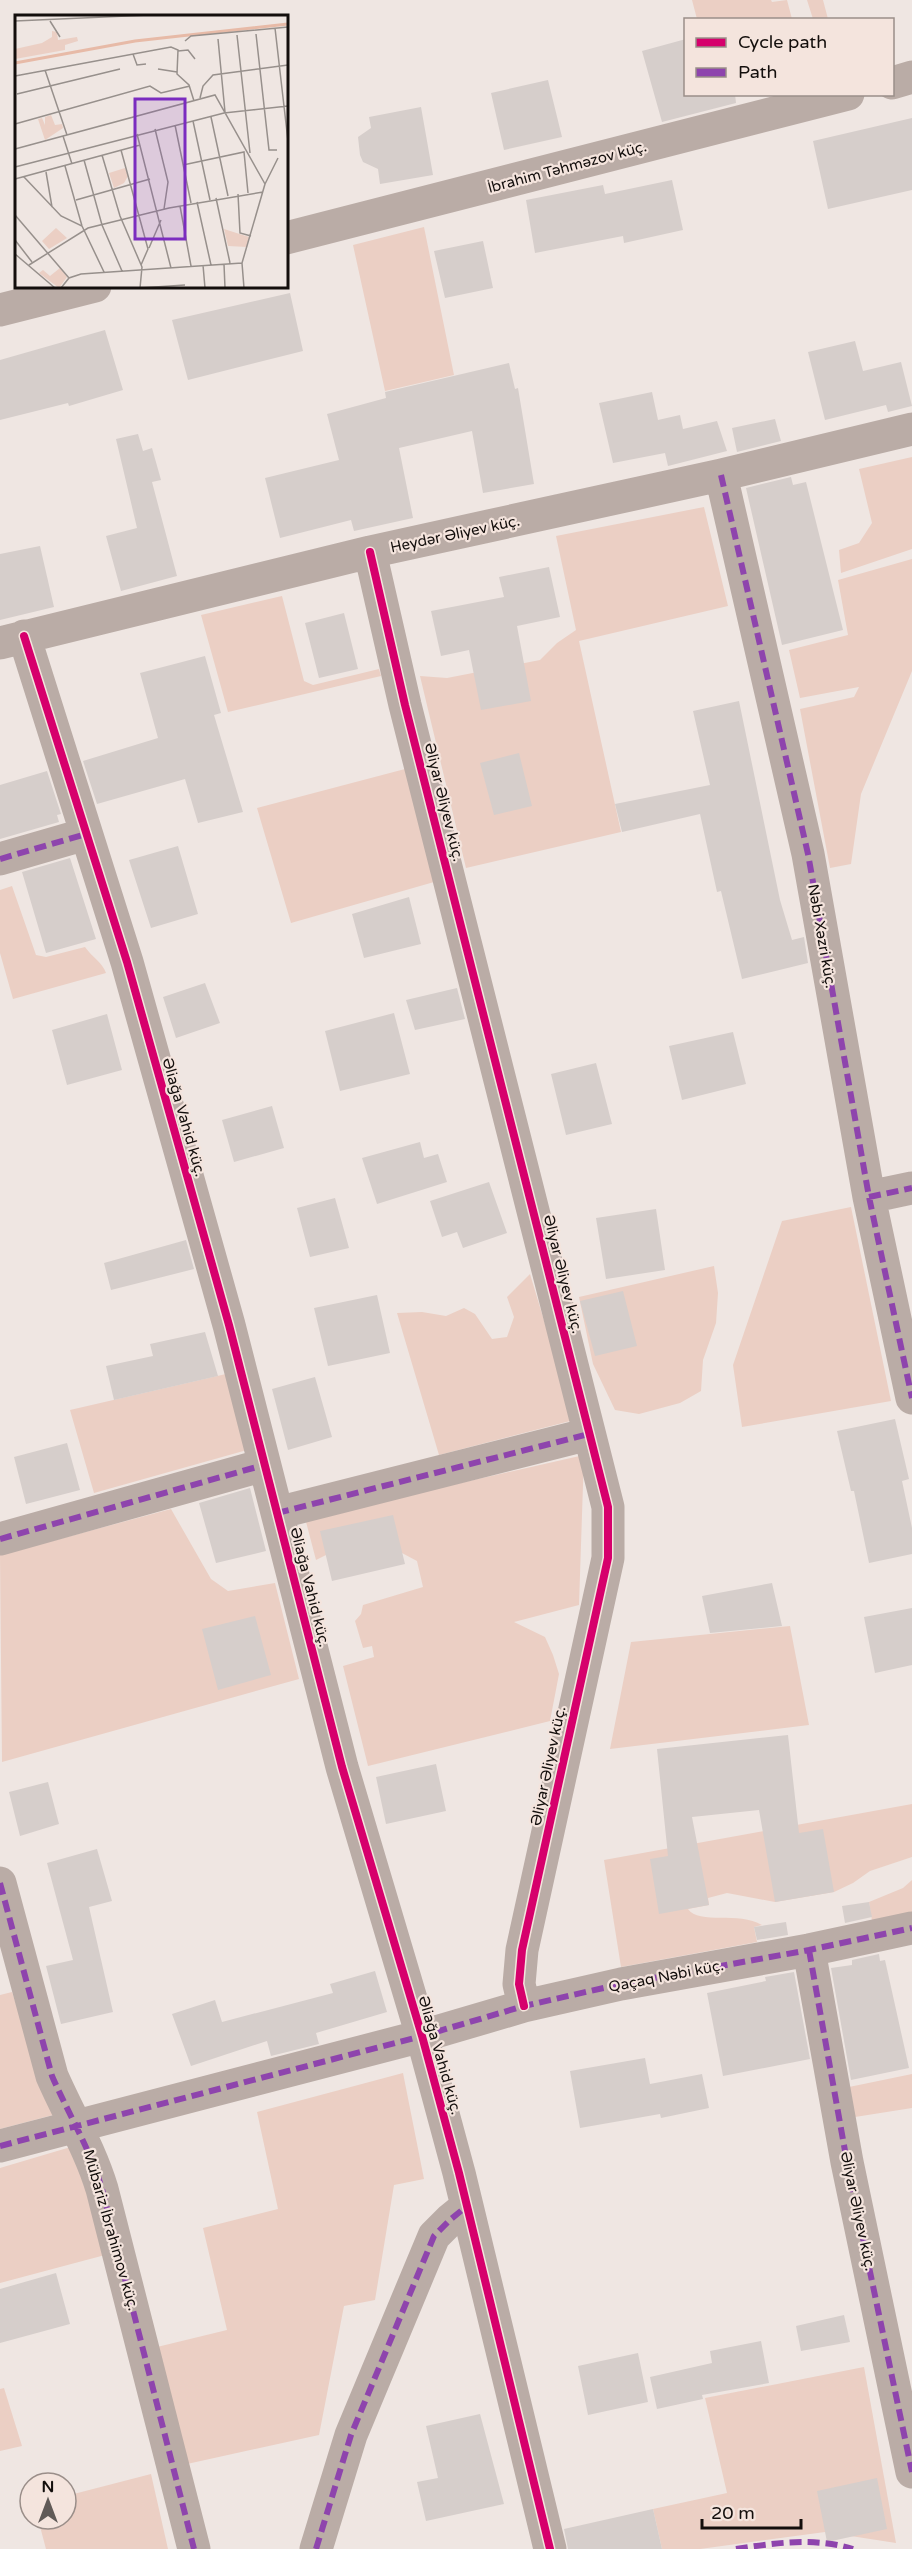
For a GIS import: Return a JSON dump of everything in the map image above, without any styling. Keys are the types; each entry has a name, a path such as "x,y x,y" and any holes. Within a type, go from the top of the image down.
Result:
{"street":[{"path":"894,82 912,77"},
{"name":"İbrahim Təhməzov küç.","path":"288,237 840,96"},
{"path":"0,310 87,288"},
{"name":"Heydər Əliyev küç.","path":"12,640 370,552 721,475 912,429"},
{"name":"Nəbi Xəzri küç.","path":"721,475 808,854 869,1197 912,1398"},
{"name":"Əliyar Əliyev küç.","path":"370,552 408,717 608,1507 610,1529 608,1558 522,1950 519,1984 524,2006"},
{"name":"Əliağa Vahid küç.","path":"12,640 86,834 127,962 229,1325 342,1767 422,2036 467,2206 550,2549"},
{"path":"0,859 86,834"},
{"path":"869,1197 912,1188"},
{"path":"277,1513 589,1434"},
{"path":"0,1539 264,1465"},
{"name":"Mübariz İbrahimov küç.","path":"0,1883 52,2076 64,2105 93,2158 194,2549"},
{"name":"Qaçaq Nəbi küç.","path":"0,2146 422,2036 524,2006 621,1984 809,1950 912,1928"},
{"name":"Əliyar Əliyev küç.","path":"809,1950 848,2162 912,2472"},
{"path":"316,2549 351,2435 434,2236 450,2218 467,2206"}],"shaded area":[{"path":"692,0 771,0 772,2 787,0 792,18 697,18"},
{"path":"807,0 823,0 828,18 813,18"},
{"path":"424,227 454,375 385,391 353,245"},
{"path":"912,457 912,549 841,573 839,550 859,543 872,523 859,469"},
{"path":"704,507 728,606 579,641 621,832 466,868 420,676 447,678 540,660 557,643 576,630 556,536"},
{"path":"912,559 912,671 861,794 851,864 830,868 800,709 854,697 859,687 800,698 789,650 848,635 838,580"},
{"path":"282,596 304,681 313,685 379,669 381,676 228,712 201,615"},
{"path":"405,769 434,882 291,923 257,808"},
{"path":"12,886 36,955 46,957 85,947 106,973 13,999 0,953 0,890"},
{"path":"851,1207 891,1401 742,1427 733,1365 782,1221"},
{"path":"714,1266 718,1293 716,1323 703,1360 701,1391 680,1403 639,1414 615,1410 593,1364 579,1297"},
{"path":"530,1274 574,1420 439,1455 397,1313 422,1312 446,1316 464,1308 475,1314 492,1339 507,1337 514,1317 507,1297"},
{"path":"226,1374 247,1450 94,1493 70,1410"},
{"path":"584,1455 579,1605 514,1622 545,1637 553,1655 559,1674 550,1721 368,1766 343,1666 374,1657 372,1646 363,1648 355,1621 361,1614 363,1605 423,1587 417,1561 402,1553 326,1555 316,1560 305,1518"},
{"path":"171,1509 211,1579 228,1591 275,1583 299,1679 2,1762 0,1555"},
{"path":"790,1626 809,1725 610,1749 631,1642"},
{"path":"912,1804 912,1857 870,1871 834,1892 775,1902 727,1893 708,1898 709,1905 688,1909 693,1914 701,1916 742,1919 762,1925 754,1927 757,1942 621,1967 604,1860"},
{"path":"912,1880 912,1914 872,1921 869,1902 903,1888"},
{"path":"12,1992 53,2115 0,2129 0,1995"},
{"path":"403,2073 424,2179 394,2185 375,2300 344,2306 319,2435 187,2464 157,2347 227,2330 203,2228 278,2209 257,2112"},
{"path":"912,2074 912,2108 855,2117 849,2087"},
{"path":"74,2146 105,2255 0,2283 0,2168"},
{"path":"864,2367 896,2543 825,2532 700,2549 662,2549 653,2509 727,2493 705,2398"},
{"path":"4,2388 22,2446 0,2451 0,2389"},
{"path":"151,2474 168,2549 46,2549 41,2531 78,2531 78,2493"}],"building":[{"path":"684,40 684,96 735,96 736,103 662,122 642,51"},
{"path":"548,80 562,137 504,150 491,93"},
{"path":"421,107 433,175 380,184 378,169 363,162 358,137 371,128 369,117"},
{"path":"912,118 912,190 828,209 813,141"},
{"path":"672,180 683,230 624,243 623,236 535,253 526,200 603,185 605,194"},
{"path":"483,241 493,288 445,298 434,251"},
{"path":"290,293 303,351 188,380 172,320"},
{"path":"105,330 123,390 69,406 68,403 0,420 0,360"},
{"path":"855,341 863,371 901,362 912,406 888,412 886,405 825,420 808,352"},
{"path":"509,363 515,389 518,388 534,484 483,493 472,431 399,448 413,518 354,531 351,520 280,538 265,478 339,460 327,414 386,398 385,392"},
{"path":"652,392 658,420 680,415 683,429 717,421 727,451 668,466 665,453 613,463 599,403"},
{"path":"775,419 781,441 737,452 732,428"},
{"path":"138,434 143,451 152,448 161,480 152,482 177,576 121,591 106,536 137,528 116,439"},
{"path":"791,477 793,485 806,482 843,630 782,645 746,488"},
{"path":"40,546 54,607 0,620 0,554"},
{"path":"549,567 560,617 517,626 531,701 481,710 469,650 441,656 431,611 504,597 499,577"},
{"path":"344,613 358,669 319,678 305,623"},
{"path":"205,656 221,713 214,715 243,812 198,823 185,779 97,804 83,761 158,738 140,673"},
{"path":"739,701 780,900 792,940 804,937 808,963 742,979 721,891 717,892 700,814 622,832 615,804 710,785 693,711"},
{"path":"519,753 532,806 494,815 480,763"},
{"path":"47,771 61,814 57,815 59,822 0,839 0,785"},
{"path":"178,846 198,914 151,928 129,860"},
{"path":"70,858 96,939 46,953 22,872"},
{"path":"409,897 421,944 364,958 352,914"},
{"path":"205,983 220,1023 176,1038 163,997"},
{"path":"457,988 465,1019 415,1030 406,1000"},
{"path":"394,1013 410,1074 340,1091 325,1031"},
{"path":"107,1014 122,1070 67,1085 52,1030"},
{"path":"733,1032 746,1084 682,1100 669,1046"},
{"path":"596,1063 612,1124 566,1135 551,1074"},
{"path":"272,1106 284,1148 234,1162 222,1120"},
{"path":"420,1142 424,1158 438,1154 447,1182 377,1204 362,1158"},
{"path":"489,1182 507,1233 463,1248 457,1232 442,1237 430,1201"},
{"path":"335,1198 349,1248 310,1257 297,1208"},
{"path":"656,1209 665,1270 606,1279 596,1218"},
{"path":"186,1240 194,1269 111,1290 104,1263"},
{"path":"623,1291 637,1346 595,1356 580,1301"},
{"path":"377,1295 390,1353 328,1366 314,1308"},
{"path":"205,1332 218,1376 114,1400 106,1366 153,1356 150,1344"},
{"path":"315,1377 332,1437 288,1450 272,1389"},
{"path":"895,1419 909,1479 902,1481 912,1528 912,1554 869,1563 854,1491 851,1491 837,1431"},
{"path":"67,1443 80,1490 26,1504 14,1457"},
{"path":"250,1488 266,1551 216,1563 199,1503"},
{"path":"393,1515 405,1564 332,1581 320,1531"},
{"path":"772,1583 782,1626 710,1633 702,1596"},
{"path":"912,1608 912,1665 875,1673 864,1617"},
{"path":"255,1616 271,1675 218,1690 202,1629"},
{"path":"788,1735 799,1833 823,1829 834,1892 775,1902 759,1810 692,1817 709,1905 659,1914 650,1859 668,1856 657,1749"},
{"path":"436,1764 446,1811 386,1824 376,1777"},
{"path":"48,1782 59,1824 20,1836 9,1792"},
{"path":"97,1849 112,1901 89,1907 113,2012 61,2024 46,1966 73,1960 47,1863"},
{"path":"869,1902 872,1917 845,1923 842,1906"},
{"path":"786,1922 788,1935 757,1940 754,1927"},
{"path":"879,1954 880,1961 885,1960 909,2068 851,2080 831,1968 852,1965 852,1960"},
{"path":"375,1971 387,2012 316,2033 319,2044 271,2056 267,2041 191,2066 172,2014 215,2000 222,2022 333,1993 330,1984"},
{"path":"794,1972 810,2059 723,2076 707,1993 766,1981 765,1977"},
{"path":"645,2058 650,2084 702,2074 709,2108 661,2118 660,2114 580,2128 570,2071"},
{"path":"56,2273 70,2324 0,2343 0,2289"},
{"path":"844,2315 850,2342 801,2351 796,2326"},
{"path":"761,2341 769,2383 702,2395 703,2399 657,2409 650,2377 712,2363 710,2351"},
{"path":"638,2353 648,2402 588,2415 578,2366"},
{"path":"480,2414 504,2504 426,2521 417,2482 438,2478 426,2426"},
{"path":"877,2478 887,2529 827,2542 817,2491"},
{"path":"653,2509 662,2549 568,2549 564,2529"}],"marked path":[{"path":"721,475 808,854 869,1197 912,1398"},
{"path":"0,859 86,834"},
{"path":"869,1197 912,1188"},
{"path":"277,1513 589,1434"},
{"path":"0,1539 264,1465"},
{"path":"0,1883 52,2076 85,2146 102,2189 194,2549"},
{"path":"0,2146 422,2036 524,2006 621,1984 809,1950 912,1928"},
{"path":"809,1950 847,2162 912,2472"},
{"path":"316,2549 351,2435 434,2236 467,2206"},
{"path":"736,2549 809,2542 853,2549"}],"cycle path":[{"path":"370,552 405,705 608,1507 608,1558 522,1950 519,1984 524,2006"},
{"path":"24,636 127,962 229,1325 342,1767 422,2036 459,2173 550,2549"}]}
